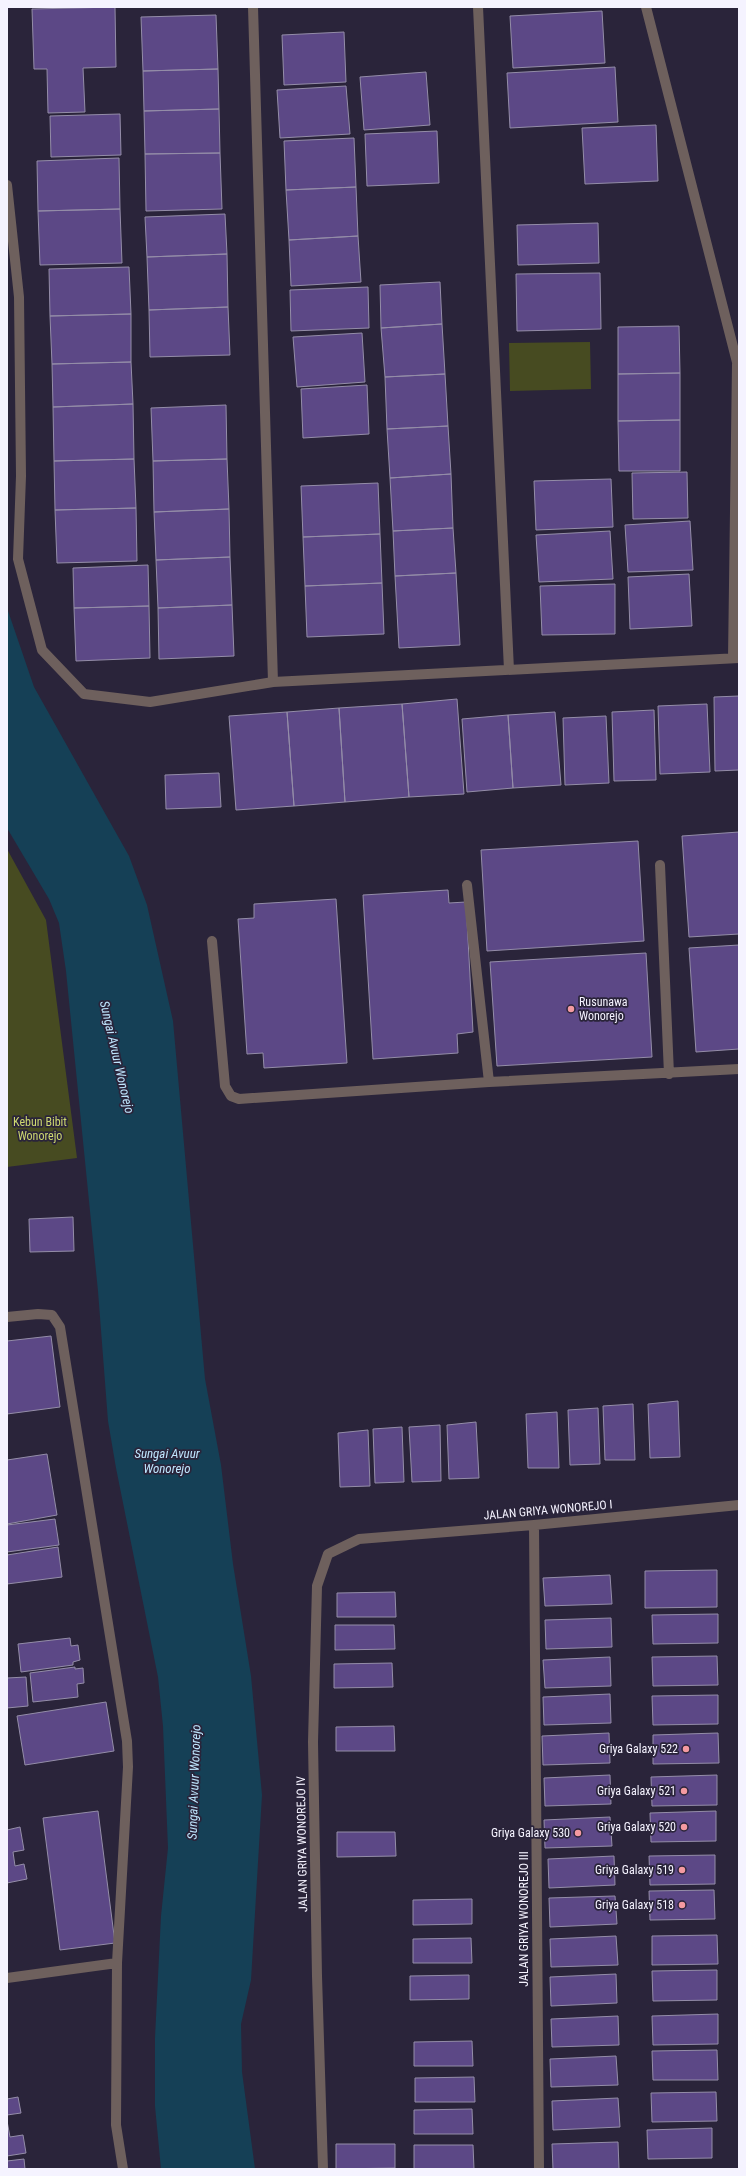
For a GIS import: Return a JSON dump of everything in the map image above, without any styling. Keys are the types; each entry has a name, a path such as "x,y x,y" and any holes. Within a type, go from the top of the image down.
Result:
{"street":[{"path":"253,7 273,682"},
{"path":"478,7 510,670"},
{"path":"7,185 19,297 21,476 18,559 42,650 84,694 150,702 273,682 736,658 738,367 646,7"},
{"path":"660,865 669,1074"},
{"path":"466,885 489,1082"},
{"path":"212,941 225,1086 231,1096 239,1099 489,1082 669,1074 739,1069"},
{"path":"7,1317 38,1314 52,1315 60,1326 128,1741 128,1767 116,1963 116,2125 123,2169"},
{"name":"JALAN GRIYA WONOREJO I","path":"359,1539 534,1525 739,1505"},
{"name":"JALAN GRIYA WONOREJO III","path":"534,1525 539,2169"},
{"name":"JALAN GRIYA WONOREJO IV","path":"323,2169 317,1976 313,1742 317,1586 328,1554 359,1539"},
{"path":"7,1978 116,1963"}],"green space":[{"path":"590,342 591,389 510,391 509,343"},
{"name":"Kebun Bibit Wonorejo","path":"7,849 46,920 77,1158 7,1167"}],"water":[{"name":"Sungai Avuur Wonorejo","path":"7,608 34,687 129,856 147,905 173,1021 205,1379 221,1465 233,1564 251,1676 262,1795 251,1980 241,2024 242,2072 255,2169 161,2169 155,2106 155,2038 161,1916 168,1848 163,1726 158,1677 108,1421 98,1291 66,971 59,923 49,899 7,828"}],"building":[{"path":"115,7 116,67 83,68 85,112 48,113 47,69 34,69 32,9"},
{"path":"602,11 605,63 513,68 510,16"},
{"path":"216,15 218,69 143,71 141,17"},
{"path":"344,32 346,82 284,85 282,35"},
{"path":"615,67 618,122 510,128 507,73"},
{"path":"218,69 219,109 144,111 143,71"},
{"path":"426,72 430,125 364,130 360,77"},
{"path":"346,86 350,134 280,138 277,90"},
{"path":"219,109 220,153 145,154 144,111"},
{"path":"120,114 121,155 51,157 50,116"},
{"path":"656,125 658,181 585,184 582,128"},
{"path":"437,131 439,183 367,186 365,134"},
{"path":"354,138 356,187 286,190 284,141"},
{"path":"220,153 222,209 146,211 145,154"},
{"path":"119,158 120,209 38,211 37,161"},
{"path":"356,187 358,236 289,240 286,190"},
{"path":"120,209 122,263 40,265 38,211"},
{"path":"225,214 227,254 147,257 145,217"},
{"path":"598,223 599,263 518,265 517,225"},
{"path":"358,236 361,282 291,286 289,240"},
{"path":"227,254 228,307 149,310 147,257"},
{"path":"129,267 131,314 50,316 49,269"},
{"path":"600,273 601,329 517,331 516,274"},
{"path":"440,282 442,324 381,328 380,285"},
{"path":"368,287 369,328 291,331 290,290"},
{"path":"228,307 230,355 150,357 149,310"},
{"path":"131,314 131,362 52,364 50,316"},
{"path":"442,324 445,374 385,377 381,328"},
{"path":"679,326 680,373 618,374 618,327"},
{"path":"362,333 365,382 297,387 293,337"},
{"path":"131,362 133,404 53,407 52,364"},
{"path":"680,373 680,420 618,421 618,374"},
{"path":"445,374 448,426 387,429 385,377"},
{"path":"367,385 369,434 303,438 301,389"},
{"path":"133,404 134,459 54,461 53,407"},
{"path":"226,405 227,459 153,461 151,408"},
{"path":"680,420 680,471 619,471 618,421"},
{"path":"448,426 451,474 390,478 387,429"},
{"path":"134,459 136,508 55,510 54,461"},
{"path":"227,459 229,509 154,512 153,461"},
{"path":"687,472 688,518 633,519 632,473"},
{"path":"451,474 453,528 393,531 390,478"},
{"path":"611,479 613,527 536,530 534,481"},
{"path":"378,483 380,534 303,537 301,486"},
{"path":"136,508 137,561 57,563 55,510"},
{"path":"229,509 230,557 156,560 154,512"},
{"path":"690,521 693,570 628,572 625,525"},
{"path":"453,528 456,573 395,576 393,531"},
{"path":"610,531 613,579 539,582 536,535"},
{"path":"380,534 382,583 305,586 303,537"},
{"path":"230,557 232,605 158,608 156,560"},
{"path":"148,565 149,606 74,608 73,568"},
{"path":"456,573 460,645 399,648 395,576"},
{"path":"689,574 692,626 630,629 628,577"},
{"path":"382,583 384,634 307,637 305,586"},
{"path":"615,584 615,634 542,635 540,586"},
{"path":"232,605 234,656 159,659 158,608"},
{"path":"149,606 150,658 76,661 74,608"},
{"path":"739,696 739,770 715,771 714,697"},
{"path":"457,699 464,794 409,797 402,704"},
{"path":"402,704 409,797 345,802 339,708"},
{"path":"707,704 710,772 660,774 658,706"},
{"path":"339,708 345,802 294,806 287,712"},
{"path":"654,710 656,780 614,781 612,712"},
{"path":"287,712 294,806 236,810 229,716"},
{"path":"555,712 561,785 513,788 508,715"},
{"path":"508,715 513,788 467,792 462,719"},
{"path":"606,716 609,783 565,785 563,718"},
{"path":"219,773 221,807 166,809 165,775"},
{"path":"739,832 739,934 689,937 682,836"},
{"path":"638,841 644,941 487,951 481,850"},
{"path":"448,890 449,903 466,902 473,1032 457,1034 458,1053 373,1059 363,895"},
{"path":"336,899 347,1063 264,1068 263,1053 247,1054 238,919 254,918 254,904"},
{"path":"739,945 739,1049 696,1052 689,948"},
{"name":"Rusunawa Wonorejo","path":"646,953 652,1057 497,1066 490,962"},
{"path":"73,1217 74,1251 30,1252 29,1219"},
{"path":"51,1336 60,1407 7,1414 7,1341"},
{"path":"678,1401 680,1457 650,1458 648,1404"},
{"path":"633,1404 635,1460 605,1460 603,1406"},
{"path":"598,1408 600,1464 570,1465 568,1410"},
{"path":"557,1412 559,1468 528,1468 526,1414"},
{"path":"476,1422 479,1478 449,1479 447,1425"},
{"path":"440,1425 441,1481 412,1482 409,1427"},
{"path":"402,1427 404,1482 375,1483 373,1429"},
{"path":"368,1430 370,1486 340,1487 338,1433"},
{"path":"47,1454 57,1515 7,1524 7,1460"},
{"path":"55,1519 59,1545 7,1552 7,1525"},
{"path":"58,1547 62,1577 7,1584 7,1555"},
{"path":"717,1570 717,1607 645,1608 645,1571"},
{"path":"610,1575 612,1604 545,1606 543,1578"},
{"path":"395,1592 396,1617 337,1617 337,1593"},
{"path":"718,1614 718,1643 653,1644 652,1615"},
{"path":"611,1618 612,1647 546,1649 545,1620"},
{"path":"335,1625 394,1625 395,1649 335,1650"},
{"path":"70,1638 71,1646 78,1645 80,1660 73,1662 73,1665 21,1672 18,1644"},
{"path":"717,1656 718,1685 653,1686 652,1657"},
{"path":"610,1657 611,1686 545,1688 543,1660"},
{"path":"392,1663 393,1687 334,1688 334,1664"},
{"path":"75,1667 75,1669 83,1668 84,1683 77,1684 78,1697 33,1702 30,1673"},
{"path":"26,1677 28,1706 7,1708 7,1678"},
{"path":"610,1694 611,1723 544,1725 543,1697"},
{"path":"718,1695 718,1724 653,1725 652,1696"},
{"path":"106,1702 114,1751 25,1765 17,1716"},
{"path":"394,1726 395,1751 336,1751 336,1727"},
{"path":"609,1733 610,1763 543,1765 542,1736"},
{"name":"Griya Galaxy 522","path":"718,1733 719,1763 653,1764 653,1735"},
{"path":"610,1775 611,1804 545,1806 544,1778"},
{"name":"Griya Galaxy 521","path":"717,1775 717,1805 652,1806 651,1777"},
{"path":"98,1811 115,1943 60,1950 43,1818"},
{"name":"Griya Galaxy 520","path":"716,1811 716,1841 651,1842 650,1813"},
{"name":"Griya Galaxy 530","path":"610,1817 612,1846 545,1848 544,1820"},
{"path":"20,1827 24,1850 13,1852 15,1866 24,1864 27,1879 7,1883 7,1830"},
{"path":"337,1832 395,1832 396,1856 337,1857"},
{"name":"Griya Galaxy 519","path":"715,1855 715,1884 650,1885 649,1856"},
{"path":"614,1856 615,1885 549,1888 548,1859"},
{"name":"Griya Galaxy 518","path":"714,1890 715,1919 650,1920 649,1891"},
{"path":"615,1896 617,1924 550,1927 549,1898"},
{"path":"472,1899 472,1924 413,1925 413,1900"},
{"path":"717,1935 718,1964 652,1965 652,1936"},
{"path":"616,1936 618,1965 551,1967 550,1939"},
{"path":"471,1938 472,1963 413,1963 413,1939"},
{"path":"717,1970 717,2000 653,2001 652,1971"},
{"path":"616,1974 617,2003 551,2006 550,1977"},
{"path":"469,1975 469,1999 410,2000 410,1976"},
{"path":"718,2014 718,2044 653,2045 652,2016"},
{"path":"618,2016 619,2045 552,2047 551,2019"},
{"path":"472,2041 473,2066 414,2066 414,2042"},
{"path":"717,2050 718,2080 653,2080 652,2051"},
{"path":"616,2056 618,2085 551,2087 550,2059"},
{"path":"474,2077 475,2102 415,2102 415,2078"},
{"path":"716,2092 717,2121 652,2122 651,2093"},
{"path":"18,2097 21,2113 7,2115 7,2099"},
{"path":"618,2098 620,2127 553,2130 552,2101"},
{"path":"472,2109 473,2134 414,2134 414,2110"},
{"path":"7,2121 10,2137 23,2135 26,2153 7,2156"},
{"path":"712,2128 712,2158 648,2159 647,2130"},
{"path":"618,2142 619,2169 553,2169 552,2144"},
{"path":"336,2144 395,2144 395,2168 336,2169"},
{"path":"414,2145 473,2145 474,2169 414,2169"},
{"path":"24,2159 25,2169 7,2169 7,2161"}],"place":[{"name":"Rusunawa Wonorejo","path":"571,1009"},
{"name":"Griya Galaxy 522","path":"686,1749"},
{"name":"Griya Galaxy 521","path":"684,1791"},
{"name":"Griya Galaxy 520","path":"684,1827"},
{"name":"Griya Galaxy 530","path":"578,1833"},
{"name":"Griya Galaxy 519","path":"682,1870"},
{"name":"Griya Galaxy 518","path":"682,1905"}]}
